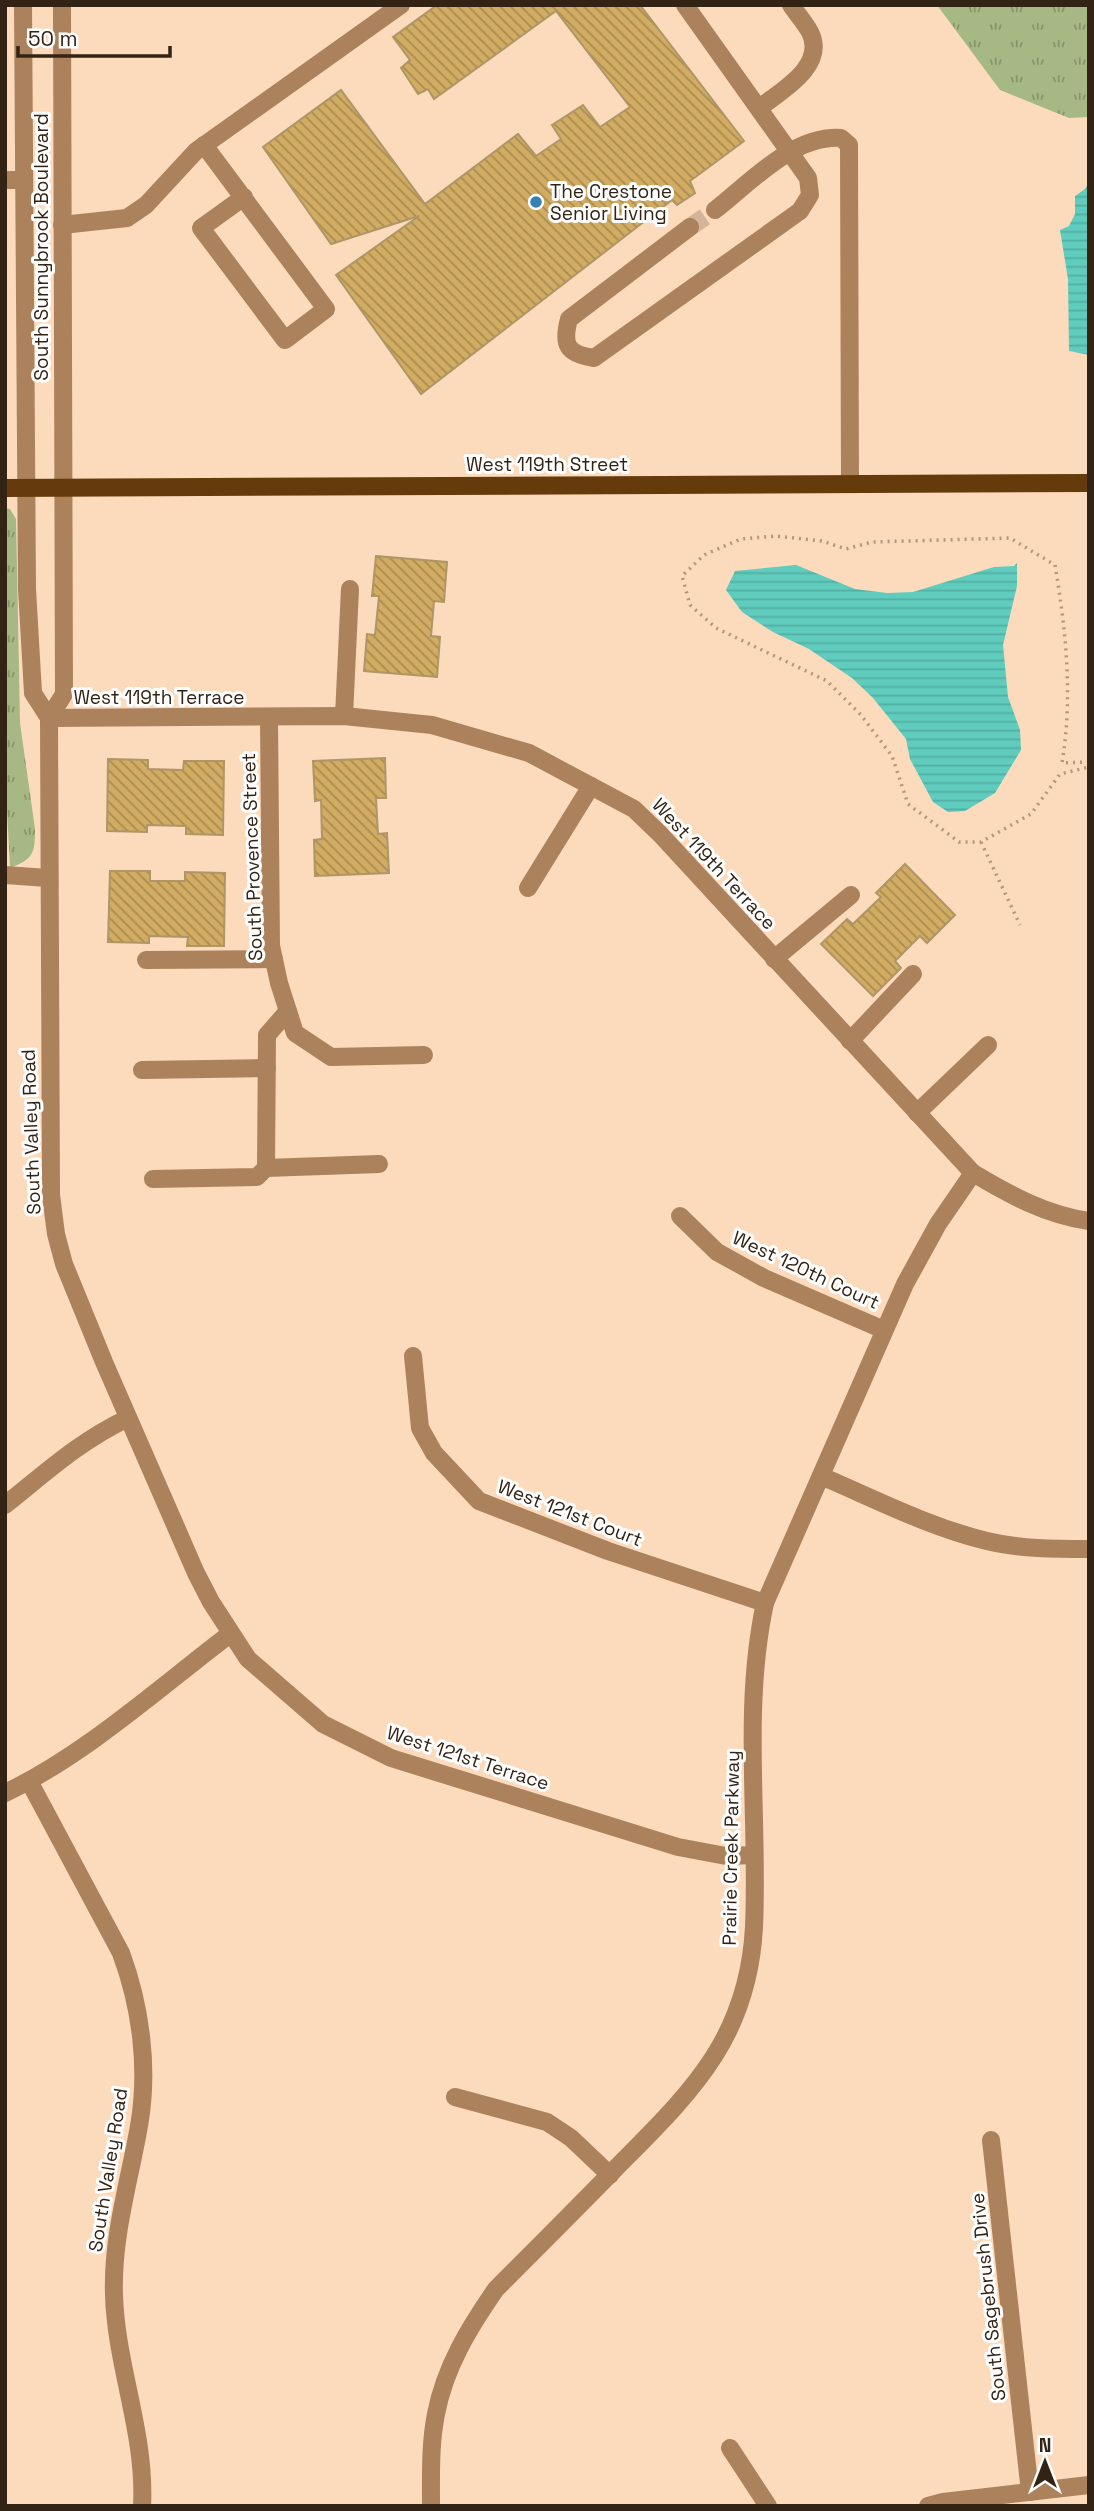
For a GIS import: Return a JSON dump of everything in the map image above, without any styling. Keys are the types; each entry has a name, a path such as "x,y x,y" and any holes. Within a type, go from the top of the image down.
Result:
{"main road":[{"name":"West 119th Street","path":"5,488 1089,483"}],"street":[{"name":"South Sunnybrook Boulevard","path":"23,5 26,488"},
{"name":"South Sunnybrook Boulevard","path":"62,5 63,488"},
{"path":"62,225 127,218 146,205 173,173 204,145 401,5"},
{"path":"685,5 808,178 810,195 800,211 594,358 578,356 569,347 565,335 569,319 690,227"},
{"path":"760,108 792,83 810,64 813,49 811,34 791,5"},
{"path":"715,210 790,151 828,137 841,138 849,145 850,484"},
{"path":"204,145 244,197 326,309 285,340 201,228 244,197"},
{"path":"5,180 24,180"},
{"name":"South Valley Road","path":"26,488 27,589 33,692 49,718"},
{"name":"South Valley Road","path":"63,488 64,694 49,718 50,1172 55,1221 64,1264 128,1418 196,1573 230,1634"},
{"path":"344,716 350,589"},
{"name":"West 119th Terrace","path":"49,718 344,716 432,724 529,753 634,809 973,1173 1037,1208 1066,1218 1089,1221"},
{"name":"South Provence Street","path":"269,718 271,946 295,1033 331,1057 424,1055"},
{"path":"528,888 591,786"},
{"path":"5,875 48,878"},
{"path":"774,959 851,895"},
{"path":"146,960 274,959"},
{"path":"850,1041 913,974"},
{"path":"266,1168 267,1035 288,1011"},
{"path":"916,1113 988,1045"},
{"path":"142,1070 267,1068"},
{"path":"153,1179 257,1177 266,1168 379,1164"},
{"name":"Prairie Creek Parkway","path":"431,2506 432,2441 436,2414 450,2366 463,2339 496,2289 696,2085 733,2024 748,1977 751,1950 755,1667 765,1603 918,1256 973,1173"},
{"name":"West 120th Court","path":"680,1216 717,1252 764,1278 884,1330"},
{"name":"West 121st Court","path":"413,1356 420,1428 434,1453 479,1501 608,1551 765,1603"},
{"path":"5,1505 71,1451 96,1434 128,1418"},
{"path":"821,1476 944,1529 988,1541 1012,1546 1089,1549"},
{"path":"5,1793 98,1735 230,1634"},
{"name":"West 121st Terrace","path":"230,1634 248,1659 323,1724 391,1758 678,1847 708,1854 754,1855"},
{"name":"South Valley Road","path":"29,1780 121,1953 140,2026 144,2078 142,2099 117,2233 114,2276 115,2313 141,2449 144,2483 142,2506"},
{"path":"455,2097 547,2122 571,2138 610,2175"},
{"name":"South Sagebrush Drive","path":"991,2140 1030,2492"},
{"path":"730,2448 768,2506"},
{"path":"928,2506 1089,2485"}],"path":[{"path":"788,537 822,541 846,549 873,542 1010,538 1055,565 1065,621 1068,683 1062,763 1089,764 1060,774 1031,814 981,842 959,842 908,804 892,756 861,715 827,681 716,628 690,606 682,576 704,555 741,539 788,537"},
{"path":"981,842 1020,925"}],"green space":[{"path":"937,5 1089,5 1089,117 1069,118 1000,90"},
{"path":"5,508 10,509 16,519 20,723 35,829 31,854 24,862 10,868 5,771"}],"water":[{"path":"1089,182 1089,355 1069,351 1068,279 1060,230 1069,226 1075,214 1075,196 1085,189"},
{"path":"1017,563 1017,586 1003,645 1008,697 1020,730 1021,750 995,793 965,811 948,812 933,802 910,759 906,739 873,698 852,678 809,649 773,632 742,612 726,590 735,571 796,565 855,589 887,593 913,592 994,567 1014,566"}],"building":[{"name":"The Crestone Senior Living","path":"437,5 640,5 744,141 690,181 695,193 677,205 672,200 421,394 336,275 419,216 331,244 263,147 341,90 425,204 518,134 536,156 561,139 552,125 583,105 600,127 630,107 556,11 434,99 428,89 418,94 401,68 410,60 393,37"},
{"path":"376,556 447,562 444,602 434,601 431,636 440,637 437,677 364,671 367,634 375,635 379,596 372,596"},
{"path":"385,758 386,798 376,798 378,834 387,833 389,873 315,876 314,840 322,839 321,800 315,801 313,761"},
{"path":"108,759 148,760 148,769 183,770 184,761 224,761 223,835 186,834 186,826 147,825 147,832 107,831"},
{"path":"905,864 955,915 927,943 920,936 895,961 901,968 873,996 821,944 847,919 853,924 881,897 876,893"},
{"path":"110,871 150,871 150,881 185,881 185,872 225,873 224,946 187,946 188,937 149,936 149,943 108,942"}],"tunnel":[{"path":"690,227 715,210"}],"place":[{"name":"The Crestone Senior Living","path":"536,202"}]}
